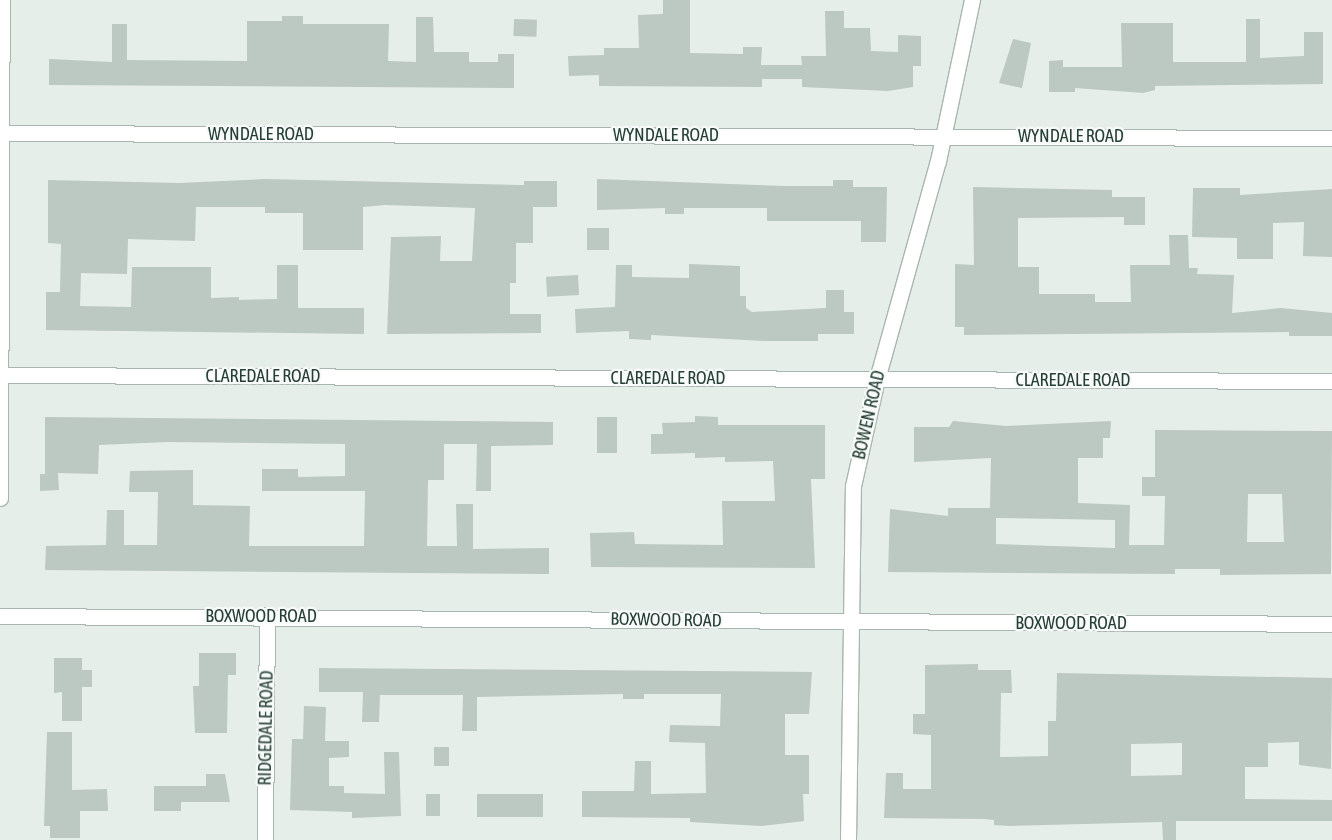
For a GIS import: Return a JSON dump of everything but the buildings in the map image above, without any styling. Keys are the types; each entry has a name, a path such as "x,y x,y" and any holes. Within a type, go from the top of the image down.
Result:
{"street":[{"path":"0,498 3,375 0,140 2,0"},
{"name":"BOWEN ROAD","path":"848,840 848,622 853,486 877,379 942,136 972,0"},
{"name":"WYNDALE ROAD","path":"1,133 1332,138"},
{"name":"CLAREDALE ROAD","path":"3,375 1332,381"},
{"name":"BOXWOOD ROAD","path":"0,616 267,615 848,622 1332,624"},
{"name":"RIDGEDALE ROAD","path":"265,840 267,615"}]}
